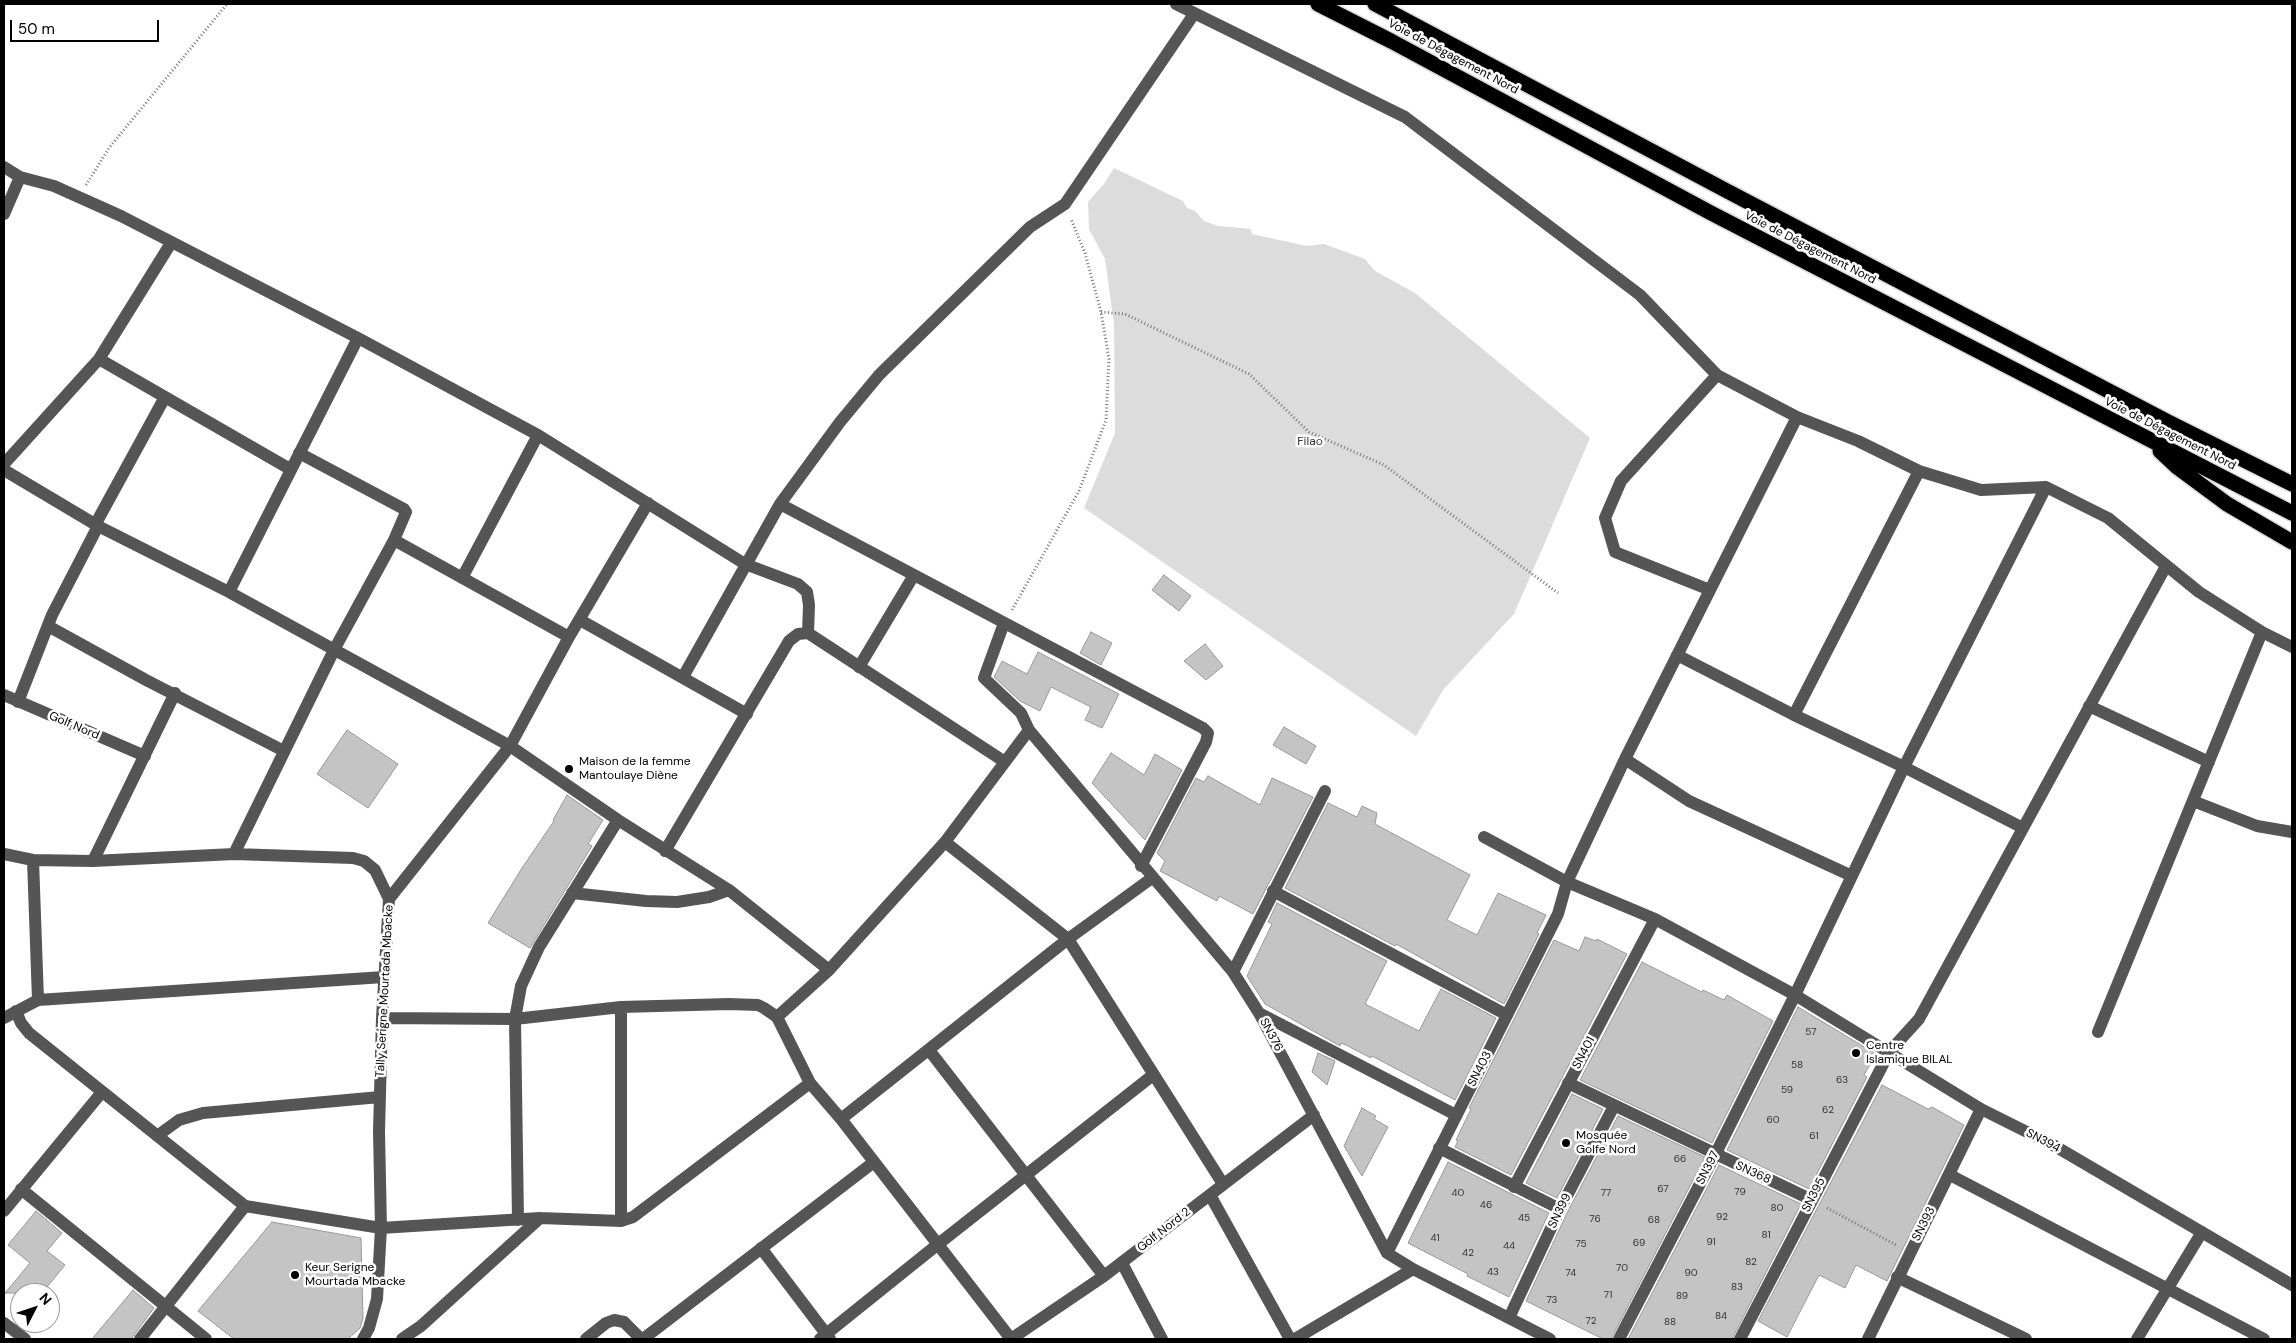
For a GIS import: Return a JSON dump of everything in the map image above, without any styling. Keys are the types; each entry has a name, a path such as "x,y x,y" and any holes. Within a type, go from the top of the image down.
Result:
{"highway":[{"name":"Voie de Dégagement Nord","path":"1318,4 1391,41 1711,213 2292,513"},
{"name":"Voie de Dégagement Nord","path":"1374,4 2168,422 2292,484"},
{"path":"2148,440 2177,467 2227,504 2292,542"}],"street":[{"path":"1176,4 1405,117 1640,295 1716,375 1797,417 1858,441 1919,471 1981,490 2046,488 2108,518 2199,592 2262,632 2292,647"},
{"path":"683,677 780,504 840,422 879,375 1030,227 1065,204 1194,14"},
{"path":"4,167 20,177 54,186 79,196 358,338 538,435 745,564 798,584 806,592 809,605 808,633"},
{"path":"4,214 20,177"},
{"path":"4,464 99,359 171,243"},
{"path":"229,592 358,338"},
{"path":"99,359 290,470"},
{"path":"1710,590 1615,552 1605,518 1621,481 1716,375"},
{"path":"18,702 48,626 97,526 165,396"},
{"name":"SN403","path":"1387,1253 1558,914 1567,882 1625,759 1797,417"},
{"path":"462,578 538,435"},
{"path":"234,854 334,650 394,540 405,515 404,508 299,453"},
{"path":"4,470 97,526 229,592 510,746 665,851 729,890 829,970"},
{"path":"1794,716 1919,471"},
{"name":"SN397","path":"1619,1339 1715,1155 1795,995 1904,767 2046,488"},
{"path":"389,899 510,746 569,637 648,503"},
{"path":"780,504 1203,728 1208,733 1206,742 1141,866"},
{"path":"394,540 569,637"},
{"name":"SN395","path":"1740,1339 1890,1051 1919,1019 2166,566"},
{"path":"859,667 914,575"},
{"path":"580,620 747,714"},
{"name":"SN376","path":"1004,623 984,678 1020,714 1029,730 1141,866 1233,972 1260,1014 1387,1253"},
{"path":"48,626 146,680 175,693 284,751"},
{"path":"2098,1032 2262,632"},
{"path":"665,851 789,641 798,634 808,633 1005,762"},
{"path":"1677,655 1794,716 1904,767 2023,828"},
{"path":"93,861 175,693"},
{"name":"Golf Nord","path":"4,695 145,756"},
{"path":"2089,706 2209,762"},
{"path":"776,1016 829,970 945,842 1029,730"},
{"path":"1625,759 1689,801 1852,876"},
{"path":"1233,972 1325,791"},
{"path":"2193,800 2257,826 2292,832"},
{"path":"518,1220 516,1019 520,986 529,965 618,820"},
{"name":"SN394","path":"1484,837 1567,882 1655,919 1795,995 1890,1051 1981,1109 2053,1145 2292,1285"},
{"path":"945,842 1068,939 1223,1184"},
{"name":"Tally Serigne Mourtada Mbacke","path":"4,854 34,860 93,861 234,854 359,859 375,870 389,899 382,1018 380,1097 381,1228 377,1299 369,1328 363,1339"},
{"path":"34,860 38,1000"},
{"path":"841,1119 1068,939 1152,878"},
{"path":"572,893 646,901 677,902 709,897 729,890"},
{"path":"1273,890 1507,1015"},
{"name":"SN401","path":"1514,1186 1655,919"},
{"path":"4,1018 38,1000 384,977"},
{"path":"382,1018 516,1019 621,1007 752,1005 764,1008 776,1016 810,1083 841,1119 1011,1339"},
{"path":"620,1221 621,1007"},
{"path":"16,1011 21,1023 29,1033 245,1206 381,1228 540,1218 620,1221 633,1217 810,1083"},
{"path":"1260,1014 1456,1115"},
{"path":"929,1050 1104,1276"},
{"path":"761,1248 825,1338 937,1245 1153,1075"},
{"name":"SN368","path":"1568,1083 1812,1200"},
{"path":"4,1211 102,1092"},
{"path":"158,1136 179,1120 203,1113 380,1097"},
{"name":"SN399","path":"1509,1318 1560,1209 1614,1106"},
{"name":"SN393","path":"1868,1339 1897,1277 1950,1176 1981,1109"},
{"name":"Golf Nord 2","path":"1011,1339 1122,1263 1314,1115"},
{"path":"1439,1148 1560,1209"},
{"path":"586,1339 606,1323 614,1320 624,1322 642,1339 874,1162"},
{"path":"1950,1176 2264,1339"},
{"path":"21,1188 206,1339"},
{"path":"1210,1195 1290,1339"},
{"path":"140,1339 245,1206"},
{"path":"402,1339 421,1326 540,1218"},
{"path":"2137,1339 2202,1232"},
{"path":"1387,1253 1413,1269 1550,1339"},
{"path":"1122,1263 1162,1339"},
{"path":"1296,1339 1413,1269"},
{"path":"1897,1277 2026,1339"},
{"path":"4,1322 25,1339"}],"path":[{"path":"79,196 109,148 227,4"},
{"path":"1004,623 1079,491 1106,420 1108,359 1101,312 1085,253 1065,204"},
{"path":"1101,312 1125,314 1249,374 1309,432 1384,464 1558,593"},
{"path":"1812,1200 1910,1252"}],"green space":[{"name":"Filao","path":"1114,168 1183,201 1187,208 1195,211 1204,221 1218,226 1251,229 1252,234 1306,246 1324,244 1365,259 1375,271 1415,293 1590,438 1514,614 1443,690 1416,736 1084,508 1115,433 1114,324 1105,259 1089,229 1088,202 1104,184"}],"building":[{"path":"1164,575 1191,596 1179,611 1152,590"},
{"path":"1091,632 1112,643 1101,665 1080,653"},
{"path":"1205,644 1223,666 1206,680 1184,661"},
{"path":"1038,652 1119,694 1102,728 1085,720 1091,707 1051,687 1040,711 1020,701 994,677 1002,661 1027,674"},
{"path":"1284,727 1316,746 1306,764 1273,745"},
{"path":"347,730 398,764 368,808 317,774"},
{"path":"1111,753 1144,775 1155,754 1182,770 1145,840 1092,783"},
{"path":"1208,776 1260,805 1272,778 1313,797 1253,914 1219,896 1217,901 1160,871 1165,861 1157,853 1196,778 1204,782"},
{"path":"567,795 603,820 588,844 592,846 530,948 488,923 554,821"},
{"path":"1328,803 1357,817 1362,806 1377,813 1375,824 1470,875 1447,920 1477,935 1498,893 1546,915 1537,933 1539,934 1504,1004 1396,944 1395,946 1285,888"},
{"path":"1277,903 1387,961 1365,1004 1419,1031 1441,989 1496,1018 1455,1100 1372,1056 1371,1058 1341,1043 1340,1046 1265,1004 1247,976 1272,924 1268,922"},
{"path":"1585,937 1596,941 1597,939 1627,954 1511,1175 1455,1147 1458,1141 1456,1140 1471,1109 1469,1108 1554,940 1579,951"},
{"path":"1642,962 1702,992 1703,990 1724,1000 1727,995 1773,1021 1712,1143 1580,1080"},
{"path":"1798,1007 1876,1054 1864,1075 1867,1077 1809,1189 1727,1150"},
{"path":"1318,1053 1335,1061 1327,1085 1312,1072"},
{"path":"1882,1085 1928,1109 1932,1107 1964,1125 1887,1281 1856,1265 1845,1288 1819,1275 1787,1337 1758,1321"},
{"name":"Mosquée Golfe Nord","path":"1572,1094 1603,1109 1557,1198 1526,1183"},
{"path":"1362,1108 1376,1116 1374,1119 1388,1127 1362,1176 1344,1146"},
{"path":"1618,1116 1705,1157 1611,1339 1603,1339 1526,1301 1567,1213"},
{"path":"1448,1162 1549,1213 1509,1297 1408,1243"},
{"path":"1719,1165 1801,1204 1732,1339 1628,1339"},
{"path":"36,1211 62,1233 47,1251 65,1265 50,1283 13,1283 30,1263 8,1245"},
{"name":"Keur Serigne Mourtada Mbacke","path":"272,1222 361,1238 363,1318 360,1328 348,1339 234,1339 198,1311"},
{"path":"133,1290 154,1308 131,1339 92,1339"}],"place":[{"name":"Maison de la femme Mantoulaye Diène","path":"569,769"},
{"name":"Centre Islamique BILAL","path":"1856,1053"},
{"name":"Mosquée Golfe Nord","path":"1566,1143"},
{"name":"Keur Serigne Mourtada Mbacke","path":"295,1275"}]}
